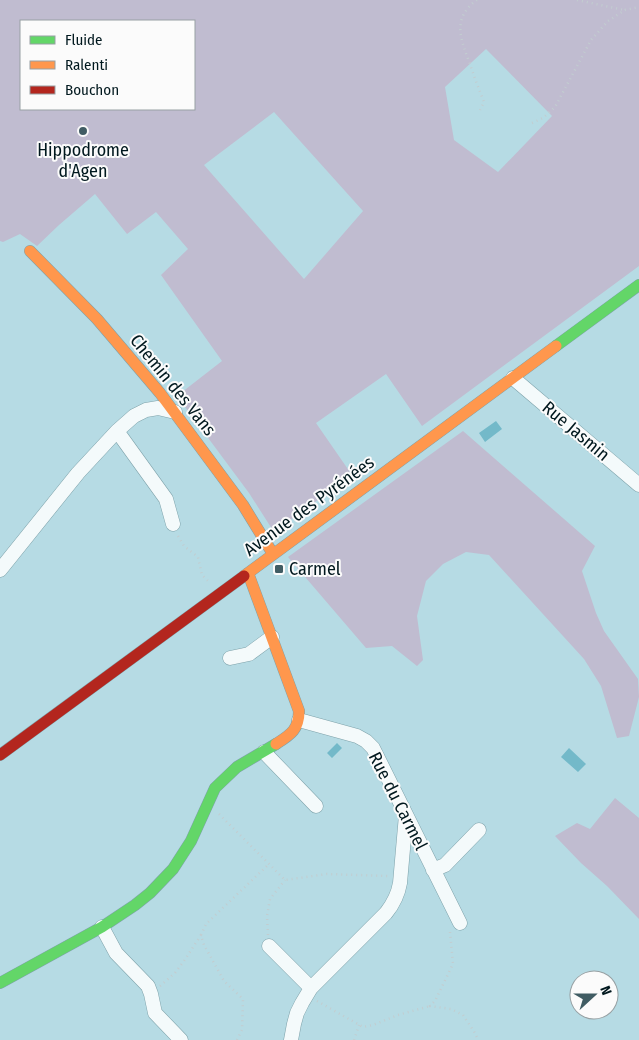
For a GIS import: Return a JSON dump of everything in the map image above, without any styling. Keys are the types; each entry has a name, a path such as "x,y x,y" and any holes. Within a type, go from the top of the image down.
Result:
{"street":[{"name":"Chemin des Vans","path":"30,251 96,320 160,393 243,505 273,554"},
{"name":"Avenue des Pyrénées","path":"0,755 639,285"},
{"name":"Rue Jasmin","path":"513,378 639,485"},
{"path":"0,570 78,474 117,431 134,416 146,410 158,408 175,412"},
{"path":"117,431 166,499 173,524"},
{"path":"0,983 102,927 150,893 173,869 191,841 215,788 238,767 264,752 295,729 299,720 299,711 248,573"},
{"path":"230,658 249,654 272,637"},
{"name":"Rue du Carmel","path":"299,720 357,736 373,748 458,919"},
{"path":"264,752 316,806"},
{"path":"291,1040 297,1014 309,991 386,913 395,901 399,892 406,814"},
{"name":"Rue du Carmel","path":"434,870 445,865 479,830"},
{"path":"102,927 116,953 148,986 155,1013 181,1040"},
{"path":"269,946 309,991"}],"path":[{"path":"477,0 466,12 461,23 460,39 484,102 480,110"},
{"path":"577,0 625,10"},
{"path":"532,123 543,118 555,107 591,40 608,21 625,10 639,7"},
{"path":"173,524 184,546 198,557 202,575 209,581 218,595"},
{"path":"208,802 285,880"},
{"path":"151,994 175,973 201,935 206,924 269,864"},
{"path":"269,946 267,908 270,899 285,880 328,874 401,876"},
{"path":"430,1006 435,1001 453,964 449,925 458,919"},
{"path":"201,935 204,946 224,981 243,999 242,1030 237,1040"},
{"path":"309,991 322,1005 363,1027 430,1006 451,1009 463,1015 476,1033 478,1040"},
{"path":"354,1040 359,1025"}],"shaded area":[{"path":"0,0 639,0 639,266 422,426 386,374 316,423 352,475 274,532 249,493 177,396 222,361 161,275 188,249 156,212 127,234 95,194 37,246 20,234 3,242 0,241","holes":["486,49 552,116 498,172 454,140 445,87","274,112 363,211 304,279 204,165"]},
{"path":"463,431 595,546 582,571 604,631 638,679 639,697 629,736 617,738 601,686 584,659 489,555 466,552 443,564 426,581 417,616 423,660 417,666 392,646 366,648 288,557"},
{"path":"615,798 639,818 639,919 555,836 577,823 590,829"}],"water":[{"path":"496,421 502,429 485,442 479,433"},
{"path":"337,743 342,748 332,758 327,753"},
{"path":"569,748 586,764 578,772 561,757"}],"traffic: fast":[{"path":"556,346 639,285"},
{"path":"0,983 102,927 150,893 173,869 191,841 215,788 237,767 276,744"}],"traffic: slow":[{"path":"30,251 97,319 160,393 243,505 273,554"},
{"path":"244,576 556,346"},
{"path":"248,573 299,711 299,718 293,731 276,744"}],"traffic: jam":[{"path":"0,755 244,576"}],"place":[{"name":"Hippodrome d'Agen","path":"83,131"},
{"name":"Carmel","path":"279,569"}]}
